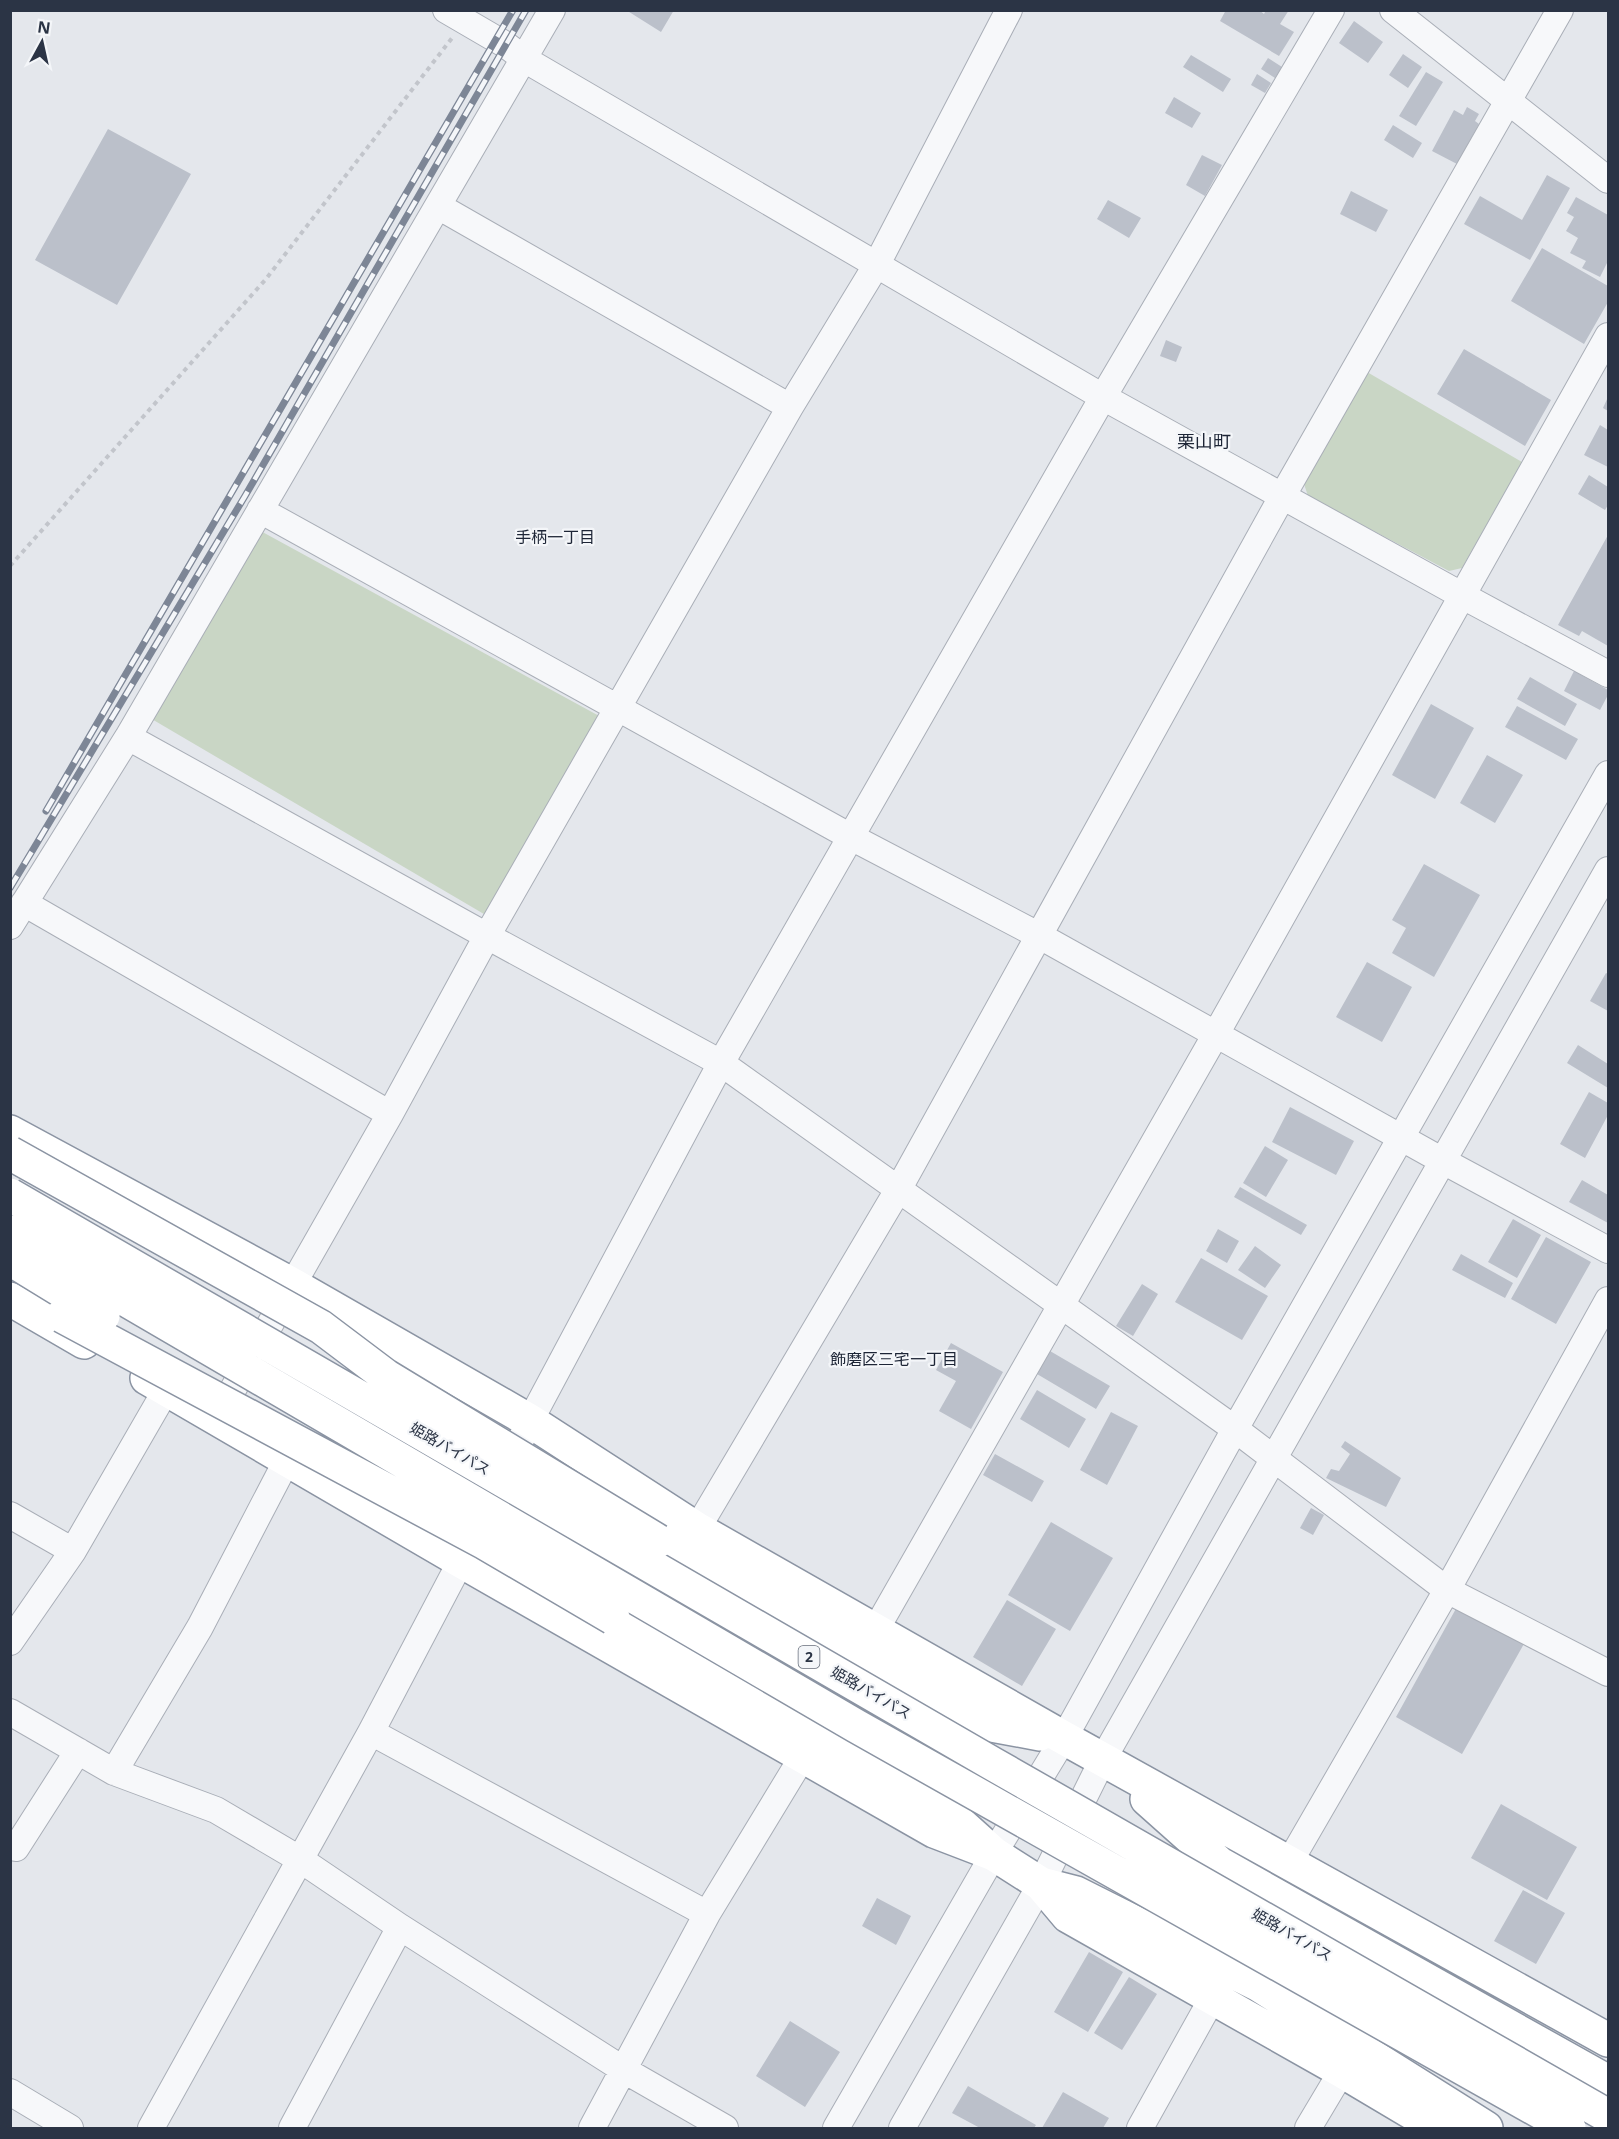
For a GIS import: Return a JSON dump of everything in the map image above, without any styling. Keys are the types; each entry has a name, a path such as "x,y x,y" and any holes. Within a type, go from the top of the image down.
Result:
{"highway":[{"path":"10,1132 293,1285 530,1421 697,1529 1103,1760 1608,2040"},
{"path":"10,1153 311,1322 386,1376 658,1541 986,1724 1064,1738"},
{"path":"10,1176 122,1234 309,1339 386,1376"},
{"name":"姫路バイパス","path":"10,1195 1004,1770 1608,2116"},
{"name":"2","path":"10,1232 856,1726 1569,2128"},
{"path":"10,1259 237,1395 327,1459"},
{"path":"10,1285 62,1316 485,1544 944,1809 994,1854 1041,1884 1068,1916 1213,1997 1438,2128"},
{"path":"10,1299 461,1561 934,1831 994,1854"},
{"path":"1103,1760 1220,1864 1608,2082"},
{"path":"1041,1884 1076,1893 1259,1985 1486,2128"}],"street":[{"path":"10,926 128,737 552,10"},
{"path":"216,1419 390,1114 487,936 790,407 877,264 1009,10"},
{"path":"151,2128 371,1732 461,1561 530,1421 721,1063 1103,397 1331,10"},
{"path":"1393,10 1608,180"},
{"path":"697,1529 898,1190 1283,495 1560,10"},
{"path":"455,16 506,45 524,59 1103,397 1608,674"},
{"path":"438,206 790,407"},
{"path":"875,1631 1216,1034 1608,336"},
{"path":"260,510 851,837 1038,935 1443,1161 1608,1250"},
{"path":"128,737 721,1063 1235,1429 1447,1590 1608,1674"},
{"path":"836,2128 994,1854 1064,1738 1235,1429 1608,774"},
{"path":"902,2128 1041,1884 1103,1760 1608,870"},
{"path":"24,903 390,1114"},
{"path":"1289,1863 1447,1590 1608,1300"},
{"path":"10,1642 73,1551 166,1390"},
{"path":"114,1772 200,1627 286,1460"},
{"path":"10,1515 73,1551"},
{"path":"10,1712 114,1772 216,1810 301,1860 400,1927 624,2070 725,2128"},
{"path":"371,1732 707,1914"},
{"path":"16,1848 78,1751"},
{"path":"592,2128 707,1914 803,1756"},
{"path":"292,2128 400,1927"},
{"path":"1140,2128 1213,1997"},
{"path":"1308,2128 1342,2071"},
{"path":"10,2092 70,2128"}],"path":[{"path":"10,566 266,279 455,16"}],"green space":[{"path":"1367,372 1522,462 1462,568 1449,571 1308,496 1303,481"},
{"path":"257,529 601,717 489,917 150,718"}],"building":[{"path":"626,10 674,10 661,32"},
{"path":"1226,10 1259,10 1264,14 1266,10 1289,10 1280,24 1294,32 1279,56 1220,21"},
{"path":"1354,21 1383,42 1368,63 1339,43"},
{"path":"1403,54 1422,67 1408,88 1389,75"},
{"path":"1191,55 1231,79 1223,92 1183,67"},
{"path":"1268,58 1282,67 1275,78 1261,69"},
{"path":"1426,72 1443,82 1416,126 1399,116"},
{"path":"1257,74 1271,83 1265,93 1251,85"},
{"path":"1174,97 1201,113 1192,128 1165,113"},
{"path":"1467,107 1479,114 1475,121 1479,124 1457,164 1432,151 1454,110 1463,115"},
{"path":"1393,125 1422,143 1413,158 1384,140"},
{"path":"108,129 191,174 117,305 35,260"},
{"path":"1202,155 1222,165 1205,196 1186,185"},
{"path":"1547,175 1570,188 1530,260 1464,224 1480,196 1522,220"},
{"path":"1351,191 1388,210 1376,232 1340,214"},
{"path":"1576,197 1608,215 1608,261 1600,277 1582,268 1586,261 1570,253 1578,238 1566,231 1574,217 1567,213"},
{"path":"1108,200 1141,218 1129,238 1097,219"},
{"path":"1542,248 1608,286 1608,302 1584,344 1511,301"},
{"path":"1166,340 1182,347 1176,362 1160,356"},
{"path":"1464,349 1551,400 1525,446 1437,394"},
{"path":"1608,397 1608,411 1603,408"},
{"path":"1600,425 1608,430 1608,467 1584,455"},
{"path":"1589,475 1608,487 1608,505 1605,510 1578,494"},
{"path":"1608,535 1608,646 1582,631 1579,636 1558,625"},
{"path":"1574,671 1608,690 1608,695 1600,710 1564,691"},
{"path":"1530,677 1577,704 1565,726 1517,699"},
{"path":"1431,704 1474,728 1435,799 1392,775"},
{"path":"1517,706 1578,739 1566,760 1505,727"},
{"path":"1487,755 1523,775 1495,823 1460,803"},
{"path":"1424,864 1480,895 1434,977 1392,953 1406,928 1392,920"},
{"path":"1367,962 1412,987 1382,1042 1336,1017"},
{"path":"1606,973 1608,974 1608,1011 1590,1001"},
{"path":"1578,1045 1608,1064 1608,1088 1567,1063"},
{"path":"1589,1092 1608,1103 1608,1115 1585,1158 1560,1144"},
{"path":"1290,1107 1354,1141 1336,1175 1272,1142"},
{"path":"1265,1146 1288,1160 1266,1197 1243,1183"},
{"path":"1582,1180 1608,1195 1608,1223 1569,1202"},
{"path":"1240,1187 1307,1225 1301,1235 1234,1197"},
{"path":"1513,1219 1541,1235 1517,1278 1488,1262"},
{"path":"1218,1229 1239,1241 1227,1263 1206,1251"},
{"path":"1546,1237 1591,1262 1556,1324 1511,1299"},
{"path":"1255,1246 1281,1265 1265,1288 1238,1270"},
{"path":"1461,1254 1513,1283 1505,1298 1452,1270"},
{"path":"1201,1258 1268,1296 1242,1340 1175,1302"},
{"path":"1142,1284 1158,1294 1133,1336 1116,1326"},
{"path":"951,1343 1003,1372 971,1429 939,1411 956,1381 936,1370"},
{"path":"1050,1351 1110,1386 1096,1409 1037,1374"},
{"path":"1037,1390 1086,1419 1069,1448 1020,1419"},
{"path":"1111,1412 1138,1426 1107,1485 1080,1470"},
{"path":"1345,1441 1401,1478 1386,1507 1326,1478 1331,1469 1339,1471 1350,1454 1341,1447"},
{"path":"995,1454 1044,1481 1032,1502 983,1475"},
{"path":"1311,1508 1324,1515 1313,1535 1300,1528"},
{"path":"1051,1522 1113,1558 1070,1631 1008,1595"},
{"path":"1007,1600 1056,1629 1022,1686 973,1657"},
{"path":"1458,1605 1525,1642 1462,1754 1396,1717"},
{"path":"1501,1804 1577,1847 1547,1900 1471,1858"},
{"path":"1523,1890 1565,1913 1536,1964 1494,1941"},
{"path":"877,1898 911,1916 896,1945 862,1926"},
{"path":"1089,1952 1123,1972 1088,2032 1054,2012"},
{"path":"1129,1977 1157,1994 1122,2050 1094,2033"},
{"path":"790,2021 840,2052 805,2107 756,2076"},
{"path":"968,2086 1036,2125 1034,2128 980,2128 952,2113"},
{"path":"1063,2092 1109,2118 1103,2128 1042,2128"}],"railway":[{"path":"46,811 513,10"},
{"path":"10,888 245,496 526,10"}],"district":[{"name":"栗山町","path":"1204,442"},
{"name":"手柄一丁目","path":"555,537"},
{"name":"飾磨区三宅一丁目","path":"894,1359"}]}
